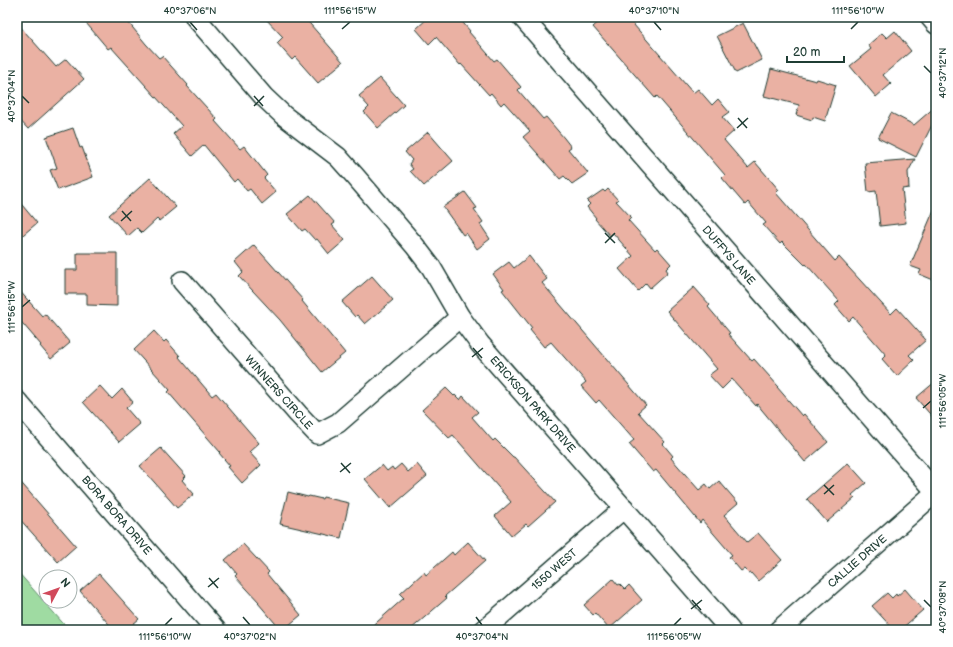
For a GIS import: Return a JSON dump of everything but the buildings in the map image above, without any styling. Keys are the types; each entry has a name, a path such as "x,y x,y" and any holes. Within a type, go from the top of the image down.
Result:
{"street":[{"name":"ERICKSON PARK DRIVE","path":"194,17 264,98 283,115 338,157 355,176 415,246 430,267 460,317 480,344 730,630"},
{"name":"DUFFYS LANE","path":"522,17 936,492"},
{"path":"930,17 936,24"},
{"name":"WINNERS CIRCLE","path":"182,281 317,434 338,424 460,317"},
{"name":"BORA BORA DRIVE","path":"17,401 216,630"},
{"name":"CALLIE DRIVE","path":"779,630 936,492"},
{"name":"1550 WEST","path":"484,630 624,508"}],"green space":[{"path":"17,571 38,595 38,609 50,609 69,630 17,630"}]}
